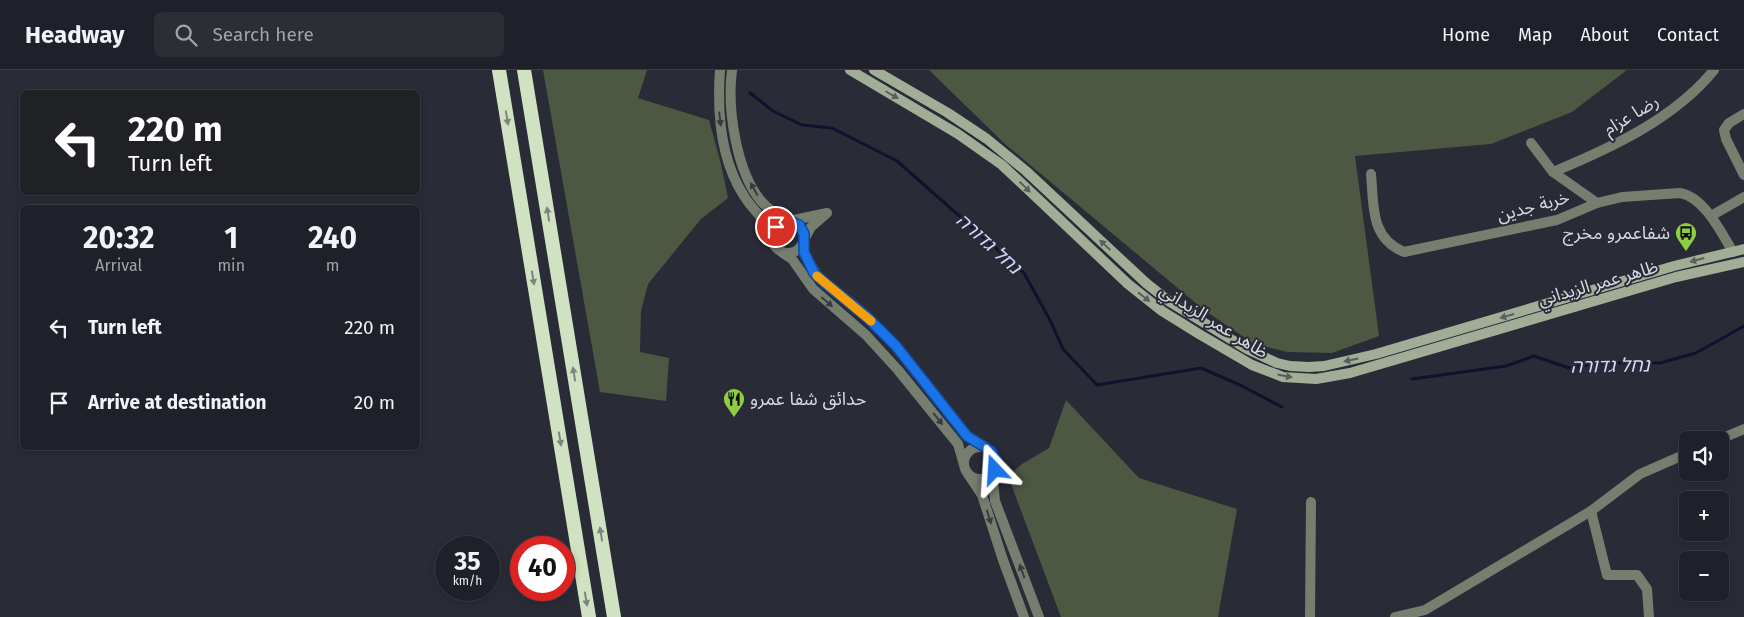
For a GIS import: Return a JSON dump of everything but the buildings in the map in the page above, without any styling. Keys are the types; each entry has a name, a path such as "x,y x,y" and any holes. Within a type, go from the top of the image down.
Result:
{"highway":[{"path":"499,70 588,617"},
{"path":"524,70 614,617"}],"main road":[{"name":"ظاهر عمر الزيداني","path":"850,70 972,142 1002,165 1111,269 1162,311 1252,365 1283,377 1316,378 1350,373 1709,268 1744,262"},
{"name":"ظاهر عمر الزيداني","path":"874,70 987,138 1026,171 1146,283 1170,302 1247,350 1284,364 1308,367 1324,366 1376,354 1674,266 1744,249"}],"street":[{"path":"720,70 719,111 727,156 743,195 767,223 776,248 792,259 813,289 866,335 898,370 958,444 966,470 982,495 1024,617"},
{"path":"732,70 732,118 739,151 754,192 775,214 794,222 802,229 804,252 819,278 855,306 880,329 908,360 967,436 995,455 993,482 995,501 1039,617"},
{"name":"رضا عزام","path":"1553,172 1602,152 1669,112 1705,81 1714,70"},
{"path":"1744,114 1729,123 1724,130 1724,134 1744,175"},
{"path":"1531,144 1553,172 1597,203"},
{"name":"خربة جدين","path":"1371,174 1376,218 1381,235 1392,247 1404,252 1557,220 1597,203 1622,197 1680,193 1688,194 1712,216 1733,252"},
{"path":"1712,216 1744,198"},
{"path":"772,240 776,227 784,221 827,213 811,227 798,250 783,252"},
{"path":"1729,435 1744,429"},
{"path":"987,448 976,447 971,449 965,457 966,470 975,478 985,478 990,476 995,470"},
{"path":"1396,617 1424,610 1591,511 1640,474 1679,457"},
{"path":"1310,617 1311,502"},
{"path":"1591,511 1607,575 1637,575 1647,589 1649,617"}],"green space":[{"path":"543,70 647,70 638,98 709,120 728,198 701,219 648,284 641,311 640,352 669,358 666,401 600,392"},
{"path":"929,70 1627,70 1572,112 1491,144 1355,156 1379,336 1332,353 1288,352 1254,344 1204,310 1005,144"},
{"path":"1066,400 1139,478 1237,509 1218,617 1061,617 1008,476 1022,464 1049,448"}],"waterway":[{"name":"נחל גדורה","path":"750,93 773,111 802,125 832,128 897,161 1024,273 1051,322 1063,349 1097,385 1201,368 1240,385 1282,407"},
{"name":"נחל גדורה","path":"1412,379 1506,366 1534,356 1569,368 1600,363 1660,363 1696,353 1744,326"}],"slow traffic":[{"path":"817,276 871,321"}],"place":[{"name":"شفاعمرو مخرج","path":"1686,252"},
{"name":"حدائق شفا عمرو","path":"734,418"}],"route":[{"path":"776,227 784,221 794,222 799,225 804,234 804,252 814,273 855,306 896,346 967,436 995,455 995,470"}]}
